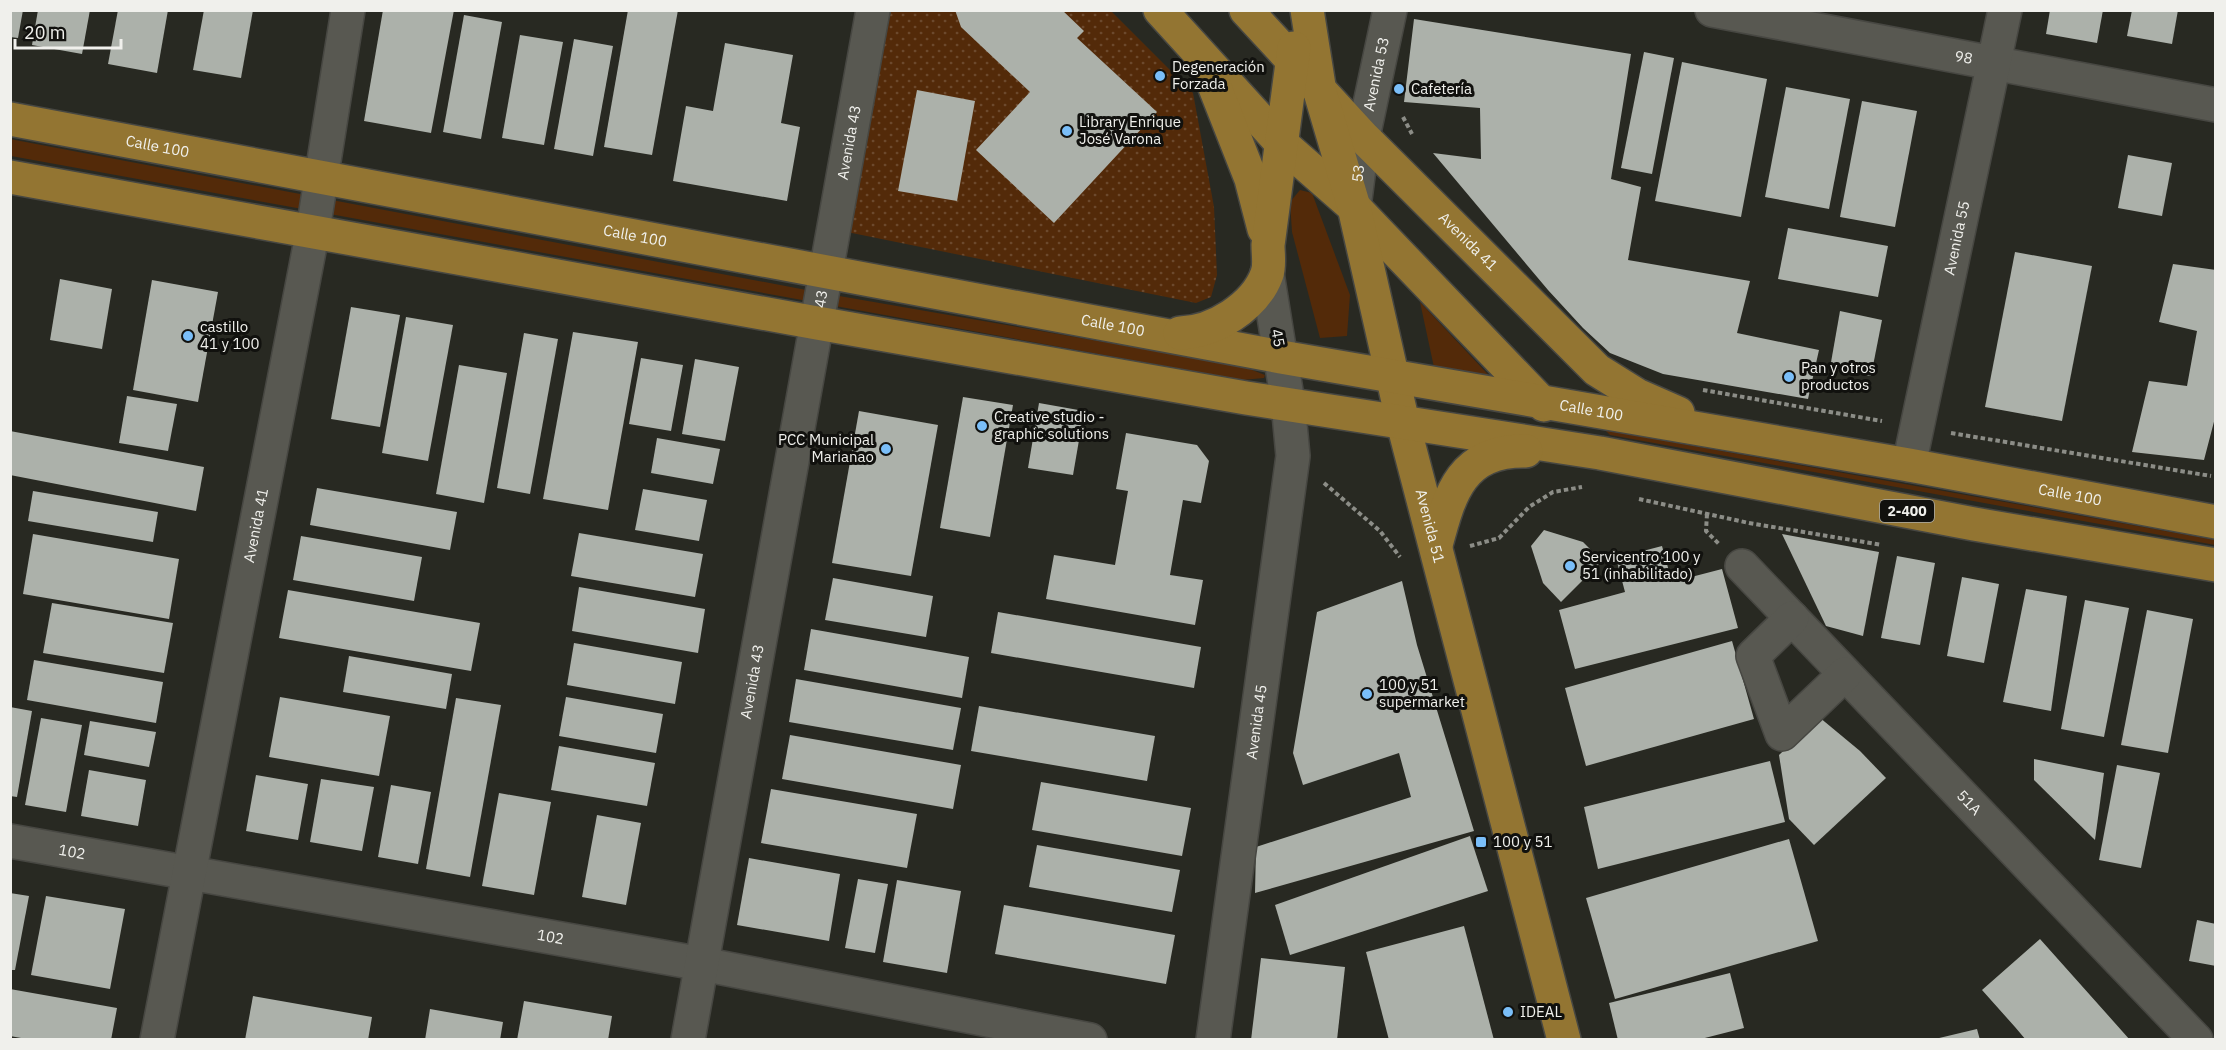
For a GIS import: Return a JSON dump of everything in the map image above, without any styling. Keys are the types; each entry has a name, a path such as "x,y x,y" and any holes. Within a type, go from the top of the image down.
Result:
{"main road":[{"path":"1160,10 1282,144 1354,207 1539,401 1600,453"},
{"name":"Avenida 41","path":"1246,10 1363,137 1597,370 1637,395 1720,432"},
{"path":"1164,333 1197,332 1214,326 1253,296 1268,259 1294,60 1293,10"},
{"name":"Avenida 51","path":"1307,10 1320,92 1354,207 1403,423 1507,829 1564,1040"},
{"path":"1191,45 1212,79 1251,179 1268,259"},
{"name":"Calle 100","path":"10,119 825,274 1164,333 1281,357 1908,465 2216,522"},
{"path":"10,177 314,230 818,323 1246,398 1403,423"},
{"name":"2-400","path":"1403,423 1600,453 1974,524 2216,565"},
{"path":"1437,550 1446,506 1457,482 1480,459 1509,451 1600,453"}],"street":[{"name":"Avenida 41","path":"157,1040 314,230 348,10"},
{"name":"Avenida 43","path":"825,274 873,10"},
{"name":"Avenida 53","path":"1363,137 1390,10"},
{"name":"98","path":"1712,10 2216,105"},
{"name":"Avenida 55","path":"1908,465 1996,63 2005,10"},
{"name":"53","path":"1354,207 1363,137"},
{"name":"45","path":"1268,259 1288,403"},
{"name":"43","path":"818,323 825,274"},
{"name":"Avenida 43","path":"688,1040 818,323"},
{"name":"Avenida 45","path":"1213,1040 1293,456 1288,403"},
{"name":"51A","path":"1742,566 2196,1040"},
{"path":"1792,618 1753,656 1782,734 1845,674"},
{"name":"102","path":"10,841 702,964 1090,1040"}],"path":[{"path":"1378,69 1414,138"},
{"path":"1696,389 2211,476"},
{"path":"1293,456 1380,531 1406,564 1437,550 1499,538 1529,507 1552,492 1585,487"},
{"path":"1629,497 1749,523 1891,546"}],"shaded area":[{"path":"891,11 1111,11 1193,93 1214,207 1217,275 1211,297 1196,303 847,232"},
{"path":"10,139 822,293 1242,366 1265,375 1264,378 1242,380 11,156"},
{"path":"1300,190 1312,193 1350,295 1347,336 1320,338 1292,232 1290,202"},
{"path":"1420,302 1496,383 1435,372"},
{"path":"1605,430 2215,540 2215,545 1610,435"}],"building":[{"path":"10,10 23,10 18,38 10,37"},
{"path":"38,10 90,10 82,54 32,45"},
{"path":"118,10 168,10 157,73 108,64"},
{"path":"204,10 253,10 241,78 193,70"},
{"path":"383,10 454,10 431,133 364,121"},
{"path":"628,10 678,10 652,155 604,147"},
{"name":"Library Enrique José Varona","path":"955,10 1062,10 1084,31 1077,38 1157,112 1054,223 976,150 1030,92 961,27"},
{"path":"2050,10 2103,10 2097,43 2046,34"},
{"path":"2132,10 2178,10 2172,44 2127,36"},
{"path":"464,15 502,22 481,139 443,132"},
{"path":"1414,19 1631,54 1611,179 1641,187 1628,260 1750,281 1737,333 1819,350 1808,399 1663,374 1610,353 1583,328 1548,290 1433,153 1481,159 1480,108 1404,102"},
{"path":"520,35 563,42 544,145 502,138"},
{"path":"574,39 613,46 593,156 554,149"},
{"path":"725,43 793,55 781,123 800,127 787,201 673,181 686,106 713,111"},
{"path":"1644,52 1674,58 1652,174 1621,168"},
{"path":"1682,62 1767,79 1741,217 1655,201"},
{"path":"1786,87 1850,99 1829,209 1765,197"},
{"path":"917,90 975,101 957,201 898,191"},
{"path":"1862,101 1917,111 1895,227 1840,217"},
{"path":"2128,155 2172,163 2162,216 2118,208"},
{"path":"1788,228 1888,246 1878,297 1778,279"},
{"path":"2015,252 2092,266 2062,421 1985,407"},
{"path":"2173,264 2216,270 2216,414 2204,460 2132,452 2149,381 2187,386 2197,331 2159,322"},
{"path":"60,279 112,289 102,349 50,340"},
{"path":"152,280 218,292 198,402 133,390"},
{"path":"351,307 400,315 380,427 331,419"},
{"path":"1840,311 1882,320 1871,376 1830,368"},
{"path":"406,317 453,325 428,461 382,453"},
{"path":"573,332 638,342 608,510 543,499"},
{"path":"524,333 558,339 530,494 497,488"},
{"path":"641,358 683,365 671,431 629,424"},
{"path":"695,359 739,367 725,441 682,434"},
{"path":"459,365 507,373 484,503 436,494"},
{"path":"127,396 177,404 168,451 119,443"},
{"path":"963,397 1013,405 990,537 940,528"},
{"path":"1039,403 1084,411 1073,475 1028,468"},
{"path":"859,411 938,425 911,576 832,563"},
{"path":"10,431 204,467 196,511 10,475"},
{"path":"1126,433 1197,445 1209,461 1201,503 1183,500 1170,575 1203,580 1195,625 1046,599 1054,555 1115,565 1128,491 1116,489"},
{"path":"657,438 720,449 713,484 651,473"},
{"path":"317,488 457,512 450,550 310,525"},
{"path":"643,489 707,500 699,541 635,530"},
{"path":"33,491 158,512 153,542 28,521"},
{"path":"1544,530 1583,542 1602,561 1561,602 1543,583 1531,546"},
{"path":"579,533 703,554 695,597 571,576"},
{"path":"33,534 179,559 169,619 23,594"},
{"path":"1782,534 1879,552 1863,636 1826,626"},
{"path":"301,536 422,557 414,601 293,580"},
{"path":"1662,546 1672,582 1722,569 1738,628 1575,669 1559,610 1625,592 1616,558"},
{"path":"1897,556 1935,563 1920,645 1881,638"},
{"path":"1962,577 1999,584 1984,663 1947,656"},
{"path":"833,578 933,596 926,637 825,620"},
{"path":"1402,581 1417,645 1474,831 1255,893 1256,847 1411,797 1399,753 1303,785 1293,753 1317,612"},
{"path":"579,587 705,609 698,653 572,631"},
{"path":"2026,589 2067,596 2051,711 2003,702"},
{"path":"288,590 480,623 471,671 279,638"},
{"path":"2085,600 2129,608 2104,737 2061,729"},
{"path":"52,603 173,623 164,673 43,653"},
{"path":"2147,610 2193,619 2168,753 2121,745"},
{"path":"998,612 1201,647 1194,688 991,653"},
{"path":"811,629 969,657 962,698 804,670"},
{"path":"1732,641 1754,719 1586,766 1565,688"},
{"path":"574,643 682,662 675,704 567,685"},
{"path":"349,656 452,674 446,709 343,692"},
{"path":"34,660 163,682 156,723 27,700"},
{"path":"796,679 961,708 953,750 789,722"},
{"path":"280,697 390,716 379,776 269,757"},
{"path":"566,697 663,714 656,753 559,736"},
{"path":"456,698 501,705 470,877 426,869"},
{"path":"979,706 1155,736 1147,781 971,751"},
{"path":"10,707 32,711 17,797 10,796"},
{"path":"1819,717 1860,751 1886,778 1814,845 1789,819 1779,755"},
{"path":"41,718 82,725 66,812 25,805"},
{"path":"90,721 156,732 149,767 84,755"},
{"path":"790,735 961,765 953,809 782,779"},
{"path":"559,746 655,763 647,806 551,790"},
{"path":"2034,759 2104,773 2095,840 2034,780"},
{"path":"1770,761 1785,822 1598,869 1584,807"},
{"path":"2117,765 2160,773 2141,868 2099,860"},
{"path":"89,770 146,780 138,826 81,816"},
{"path":"256,775 308,784 298,840 246,831"},
{"path":"321,779 374,787 362,851 310,842"},
{"path":"1041,782 1191,808 1182,856 1032,830"},
{"path":"391,785 431,792 418,864 378,857"},
{"path":"771,789 917,814 907,868 761,843"},
{"path":"499,793 551,802 534,895 482,886"},
{"path":"597,815 641,823 626,905 582,897"},
{"path":"1470,836 1488,891 1290,955 1275,905"},
{"path":"1789,839 1818,941 1615,999 1586,898"},
{"path":"1037,845 1180,870 1172,912 1029,887"},
{"path":"749,858 840,874 829,941 737,925"},
{"path":"858,879 888,884 875,953 845,948"},
{"path":"897,880 961,891 947,973 883,962"},
{"path":"10,893 29,896 15,970 10,970"},
{"path":"46,896 125,909 110,989 31,975"},
{"path":"1004,905 1175,935 1166,984 995,954"},
{"path":"2197,920 2216,924 2216,966 2189,961"},
{"path":"1464,926 1494,1040 1389,1040 1366,952"},
{"path":"2040,939 2130,1040 2026,1040 1982,990"},
{"path":"1261,958 1345,967 1337,1040 1251,1040"},
{"path":"1730,973 1744,1028 1697,1040 1618,1040 1609,1003"},
{"path":"10,989 117,1008 111,1040 32,1040 10,1036"},
{"path":"253,996 372,1017 368,1040 245,1040"},
{"path":"524,1001 612,1016 608,1040 517,1040"},
{"path":"430,1009 503,1022 500,1040 425,1040"},
{"path":"1977,1029 1980,1040 1935,1040 1935,1039"}],"place":[{"name":"Degeneración Forzada","path":"1160,76"},
{"name":"Cafetería","path":"1399,89"},
{"name":"Library Enrique José Varona","path":"1067,131"},
{"name":"castillo 41 y 100","path":"188,336"},
{"name":"Pan y otros productos","path":"1789,377"},
{"name":"Creative studio - graphic solutions","path":"982,426"},
{"name":"PCC Municipal Marianao","path":"886,449"},
{"name":"Servicentro 100 y 51 (inhabilitado)","path":"1570,566"},
{"name":"100 y 51 supermarket","path":"1367,694"},
{"name":"100 y 51","path":"1481,842"},
{"name":"IDEAL","path":"1508,1012"}]}
